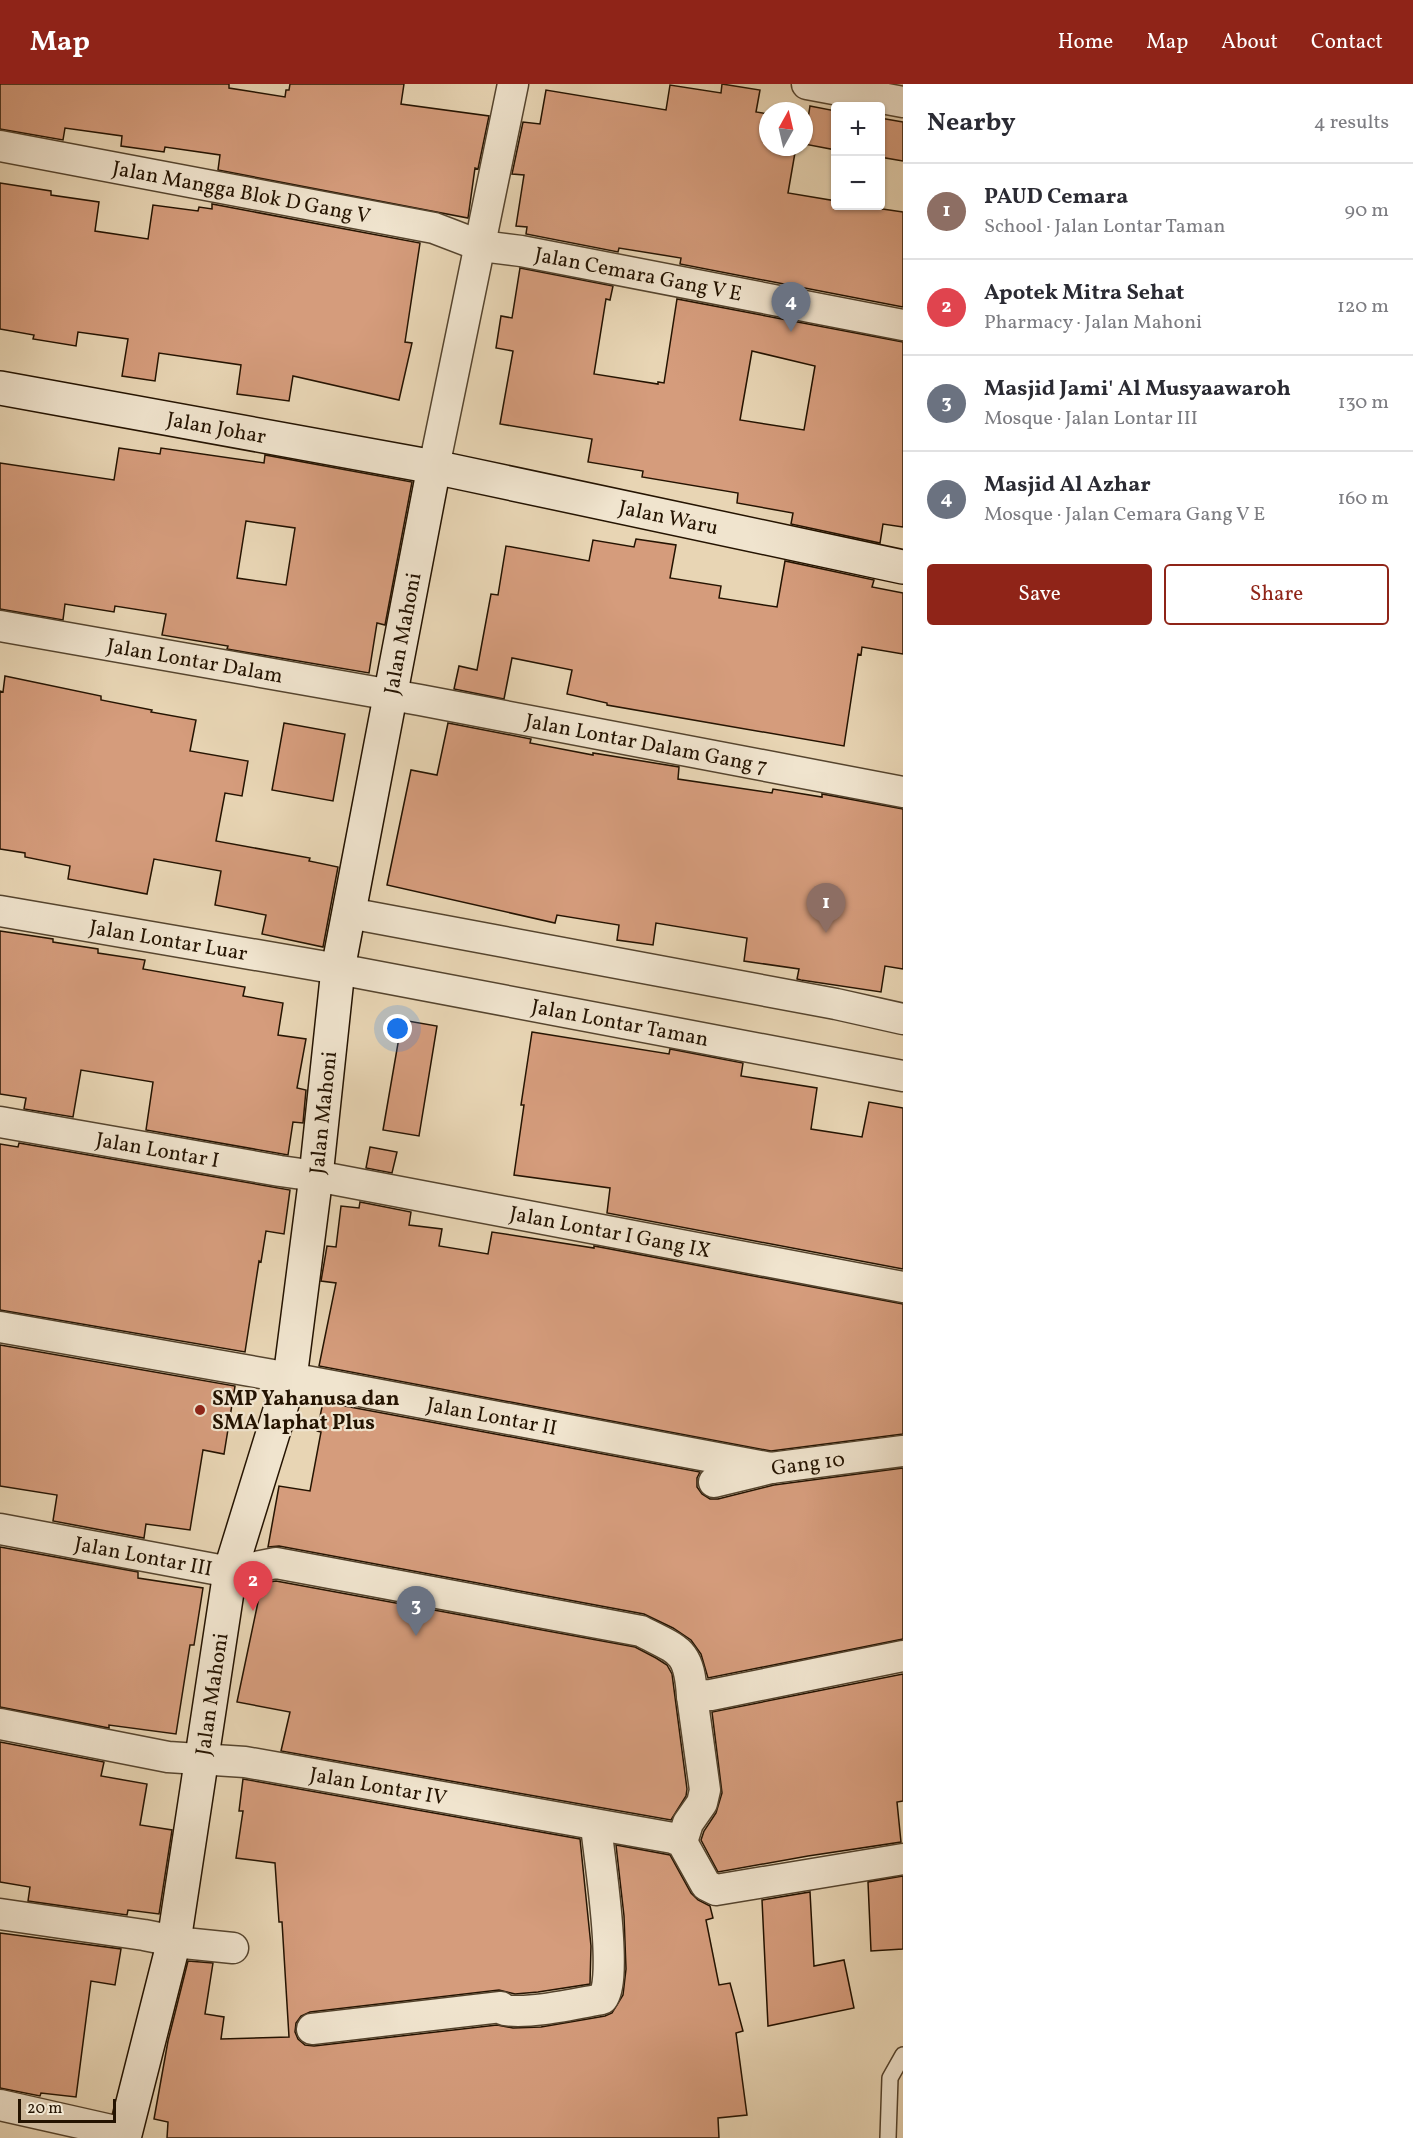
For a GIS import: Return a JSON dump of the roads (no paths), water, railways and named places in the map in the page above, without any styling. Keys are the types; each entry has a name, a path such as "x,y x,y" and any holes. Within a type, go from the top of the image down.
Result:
{"street":[{"name":"Jalan Mahoni","path":"124,2136 174,1941 230,1572 290,1378 316,1176 338,969 434,467 513,84"},
{"path":"807,84 903,102"},
{"name":"Jalan Mangga Blok D Gang V","path":"0,146 434,228 481,246"},
{"name":"Jalan Cemara Gang V E","path":"481,246 532,253 903,325"},
{"name":"Jalan Johar","path":"0,388 434,467"},
{"name":"Jalan Waru","path":"434,467 903,567"},
{"name":"Jalan Lontar Dalam","path":"0,626 391,695"},
{"name":"Jalan Lontar Dalam Gang 7","path":"391,695 903,792"},
{"name":"Jalan Lontar Luar","path":"0,911 338,969"},
{"path":"349,913 836,1004 903,1019"},
{"name":"Jalan Lontar Taman","path":"338,969 903,1076"},
{"name":"Jalan Lontar I","path":"0,1122 316,1176"},
{"name":"Jalan Lontar I Gang IX","path":"316,1176 903,1287"},
{"name":"Jalan Lontar II","path":"0,1328 290,1378 771,1468"},
{"name":"Gang 10","path":"714,1482 771,1468 903,1451"},
{"name":"Jalan Lontar III","path":"0,1529 230,1572 276,1563 640,1631 681,1653 687,1663 692,1696"},
{"path":"903,1656 728,1692 692,1696 705,1790 702,1803 688,1823 682,1842 706,1885 716,1890 903,1859"},
{"name":"Jalan Lontar IV","path":"0,1724 168,1757 245,1762 673,1838 682,1842"},
{"path":"312,2029 501,2007 508,2011 526,2010 602,1999 607,1992 610,1956 596,1826"},
{"path":"0,1914 233,1948"},
{"path":"0,2105 124,2136"}],"lane":[{"path":"888,2138 890,2078 903,2055"}],"place":[{"name":"Masjid Al Azhar","path":"791,332"},
{"name":"PAUD Cemara","path":"826,933"},
{"name":"SMP Yahanusa dan SMA laphat Plus","path":"200,1410"},
{"name":"Apotek Mitra Sehat","path":"253,1611"},
{"name":"Masjid Jami' Al Musyaawaroh","path":"416,1636"}]}
